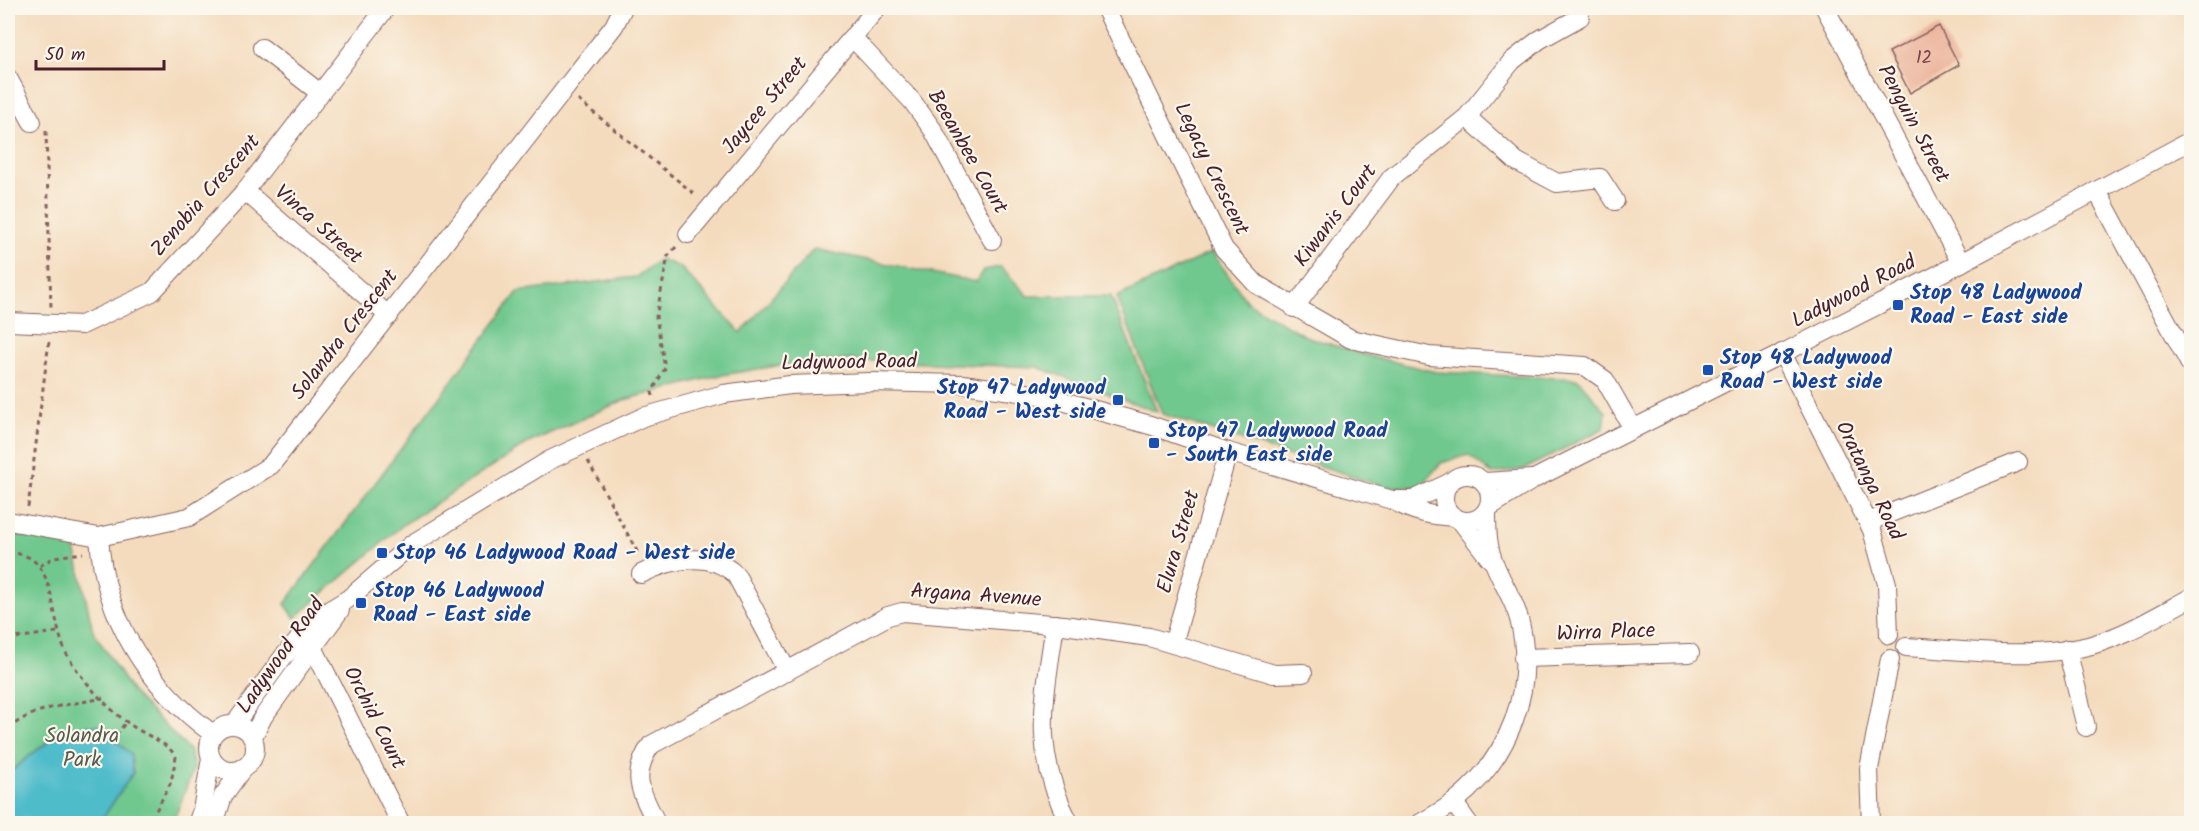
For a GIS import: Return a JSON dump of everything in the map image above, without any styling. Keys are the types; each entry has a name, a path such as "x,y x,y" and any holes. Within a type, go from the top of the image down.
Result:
{"street":[{"name":"Zenobia Crescent","path":"8,322 82,325 152,292 245,191 386,8"},
{"name":"Solandra Crescent","path":"8,521 99,544 189,517 271,465 566,89 614,26 623,8"},
{"name":"Jaycee Street","path":"688,234 877,8"},
{"name":"Penguin Street","path":"1825,8 1961,262"},
{"name":"Legacy Crescent","path":"1112,10 1224,249 1256,284 1351,339 1428,356 1585,366 1605,380 1633,429"},
{"name":"Kiwanis Court","path":"1294,308 1392,177 1467,117 1512,61 1539,40 1580,16"},
{"name":"Beeanbee Court","path":"852,37 912,101 933,130 992,240"},
{"path":"262,48 320,93"},
{"path":"8,78 32,123"},
{"path":"1467,117 1516,161 1557,183 1600,178 1614,201"},
{"name":"Ladywood Road","path":"1488,509 1534,479 1961,262 2192,140"},
{"name":"Vinca Street","path":"245,191 388,316"},
{"path":"2097,191 2191,366"},
{"name":"Oratanga Road","path":"1782,354 1868,522 1882,559 1887,584 1889,635"},
{"name":"Ladywood Road","path":"252,738 305,644 348,599 412,544 550,460 655,414 724,394 790,385 869,382 963,384 1040,395 1150,425 1228,452 1392,500 1410,510 1458,519"},
{"name":"Elura Street","path":"1173,644 1228,452"},
{"path":"1868,522 2018,462"},
{"path":"1419,824 1454,803 1485,773 1506,742 1520,702 1523,658 1519,618 1493,562 1487,537 1488,509 1491,498 1485,482 1471,474 1463,474 1449,483 1445,490 1445,505 1493,562"},
{"name":"Ladywood Road","path":"1485,482 1534,479"},
{"name":"Ladywood Road","path":"1392,500 1413,500 1449,483"},
{"path":"1458,519 1478,519 1488,509"},
{"path":"99,544 108,596 128,641 185,714 213,734"},
{"path":"644,572 665,562 697,560 726,566 736,575 787,670"},
{"path":"1906,647 2002,653 2043,653 2067,649 2118,635 2192,597"},
{"name":"Argana Avenue","path":"657,824 640,790 638,771 643,756 651,745 787,670 902,612 1055,624 1149,637 1274,674 1303,673"},
{"path":"1055,624 1042,744 1050,782 1070,824"},
{"path":"1889,635 1898,635 1905,642 1906,647 1899,659 1890,659 1882,652 1881,642 1889,635"},
{"name":"Ladywood Road","path":"234,725 283,657 305,644"},
{"name":"Orchid Court","path":"305,644 402,824"},
{"path":"2067,649 2086,727"},
{"name":"Wirra Place","path":"1523,658 1690,653"},
{"path":"1870,824 1869,769 1873,735 1890,659"},
{"path":"197,824 202,810 211,758 209,746 213,734 226,726 234,725 242,727 252,738 255,752 223,796 214,824"},
{"path":"211,758 220,768 227,771 243,768"},
{"path":"1454,803 1469,824"}],"path":[{"path":"566,89 710,207"},
{"path":"26,524 52,324 46,125 32,123"},
{"path":"655,414 652,392 665,368 656,317 668,256 688,234"},
{"path":"580,446 644,572"},
{"path":"40,566 54,557 99,544"},
{"path":"8,553 25,554 40,566 49,588 57,632 70,660 126,722 172,748 176,757 171,782 149,824"},
{"path":"8,639 57,632"},
{"path":"8,729 28,714 43,708 103,698"},
{"path":"116,735 126,722"}],"green space":[{"path":"814,249 976,282 983,270 1001,267 1028,296 1111,296 1157,412 1037,367 847,360 788,364 716,376 624,400 528,443 404,524 295,618 285,604 518,292 636,277 660,259 680,267 741,333"},
{"path":"1212,252 1247,302 1305,336 1358,353 1436,372 1578,379 1606,412 1604,428 1525,469 1492,474 1468,455 1441,463 1420,487 1385,487 1162,414 1117,297"},
{"name":"Solandra Park","path":"8,533 74,544 93,631 131,691 189,750 194,767 173,823 8,823"}],"water":[{"path":"98,725 131,754 133,773 100,822 8,823 8,774 49,741 60,735 84,726"}],"building":[{"path":"1939,26 1959,65 1910,93 1889,52"}],"place":[{"name":"Stop 48 Ladywood Road - East side","path":"1898,305"},
{"name":"Stop 48 Ladywood Road - West side","path":"1708,370"},
{"name":"Stop 47 Ladywood Road - West side","path":"1118,400"},
{"name":"Stop 47 Ladywood Road - South East side","path":"1154,443"},
{"name":"Stop 46 Ladywood Road - West side","path":"382,553"},
{"name":"Stop 46 Ladywood Road - East side","path":"361,603"}]}
